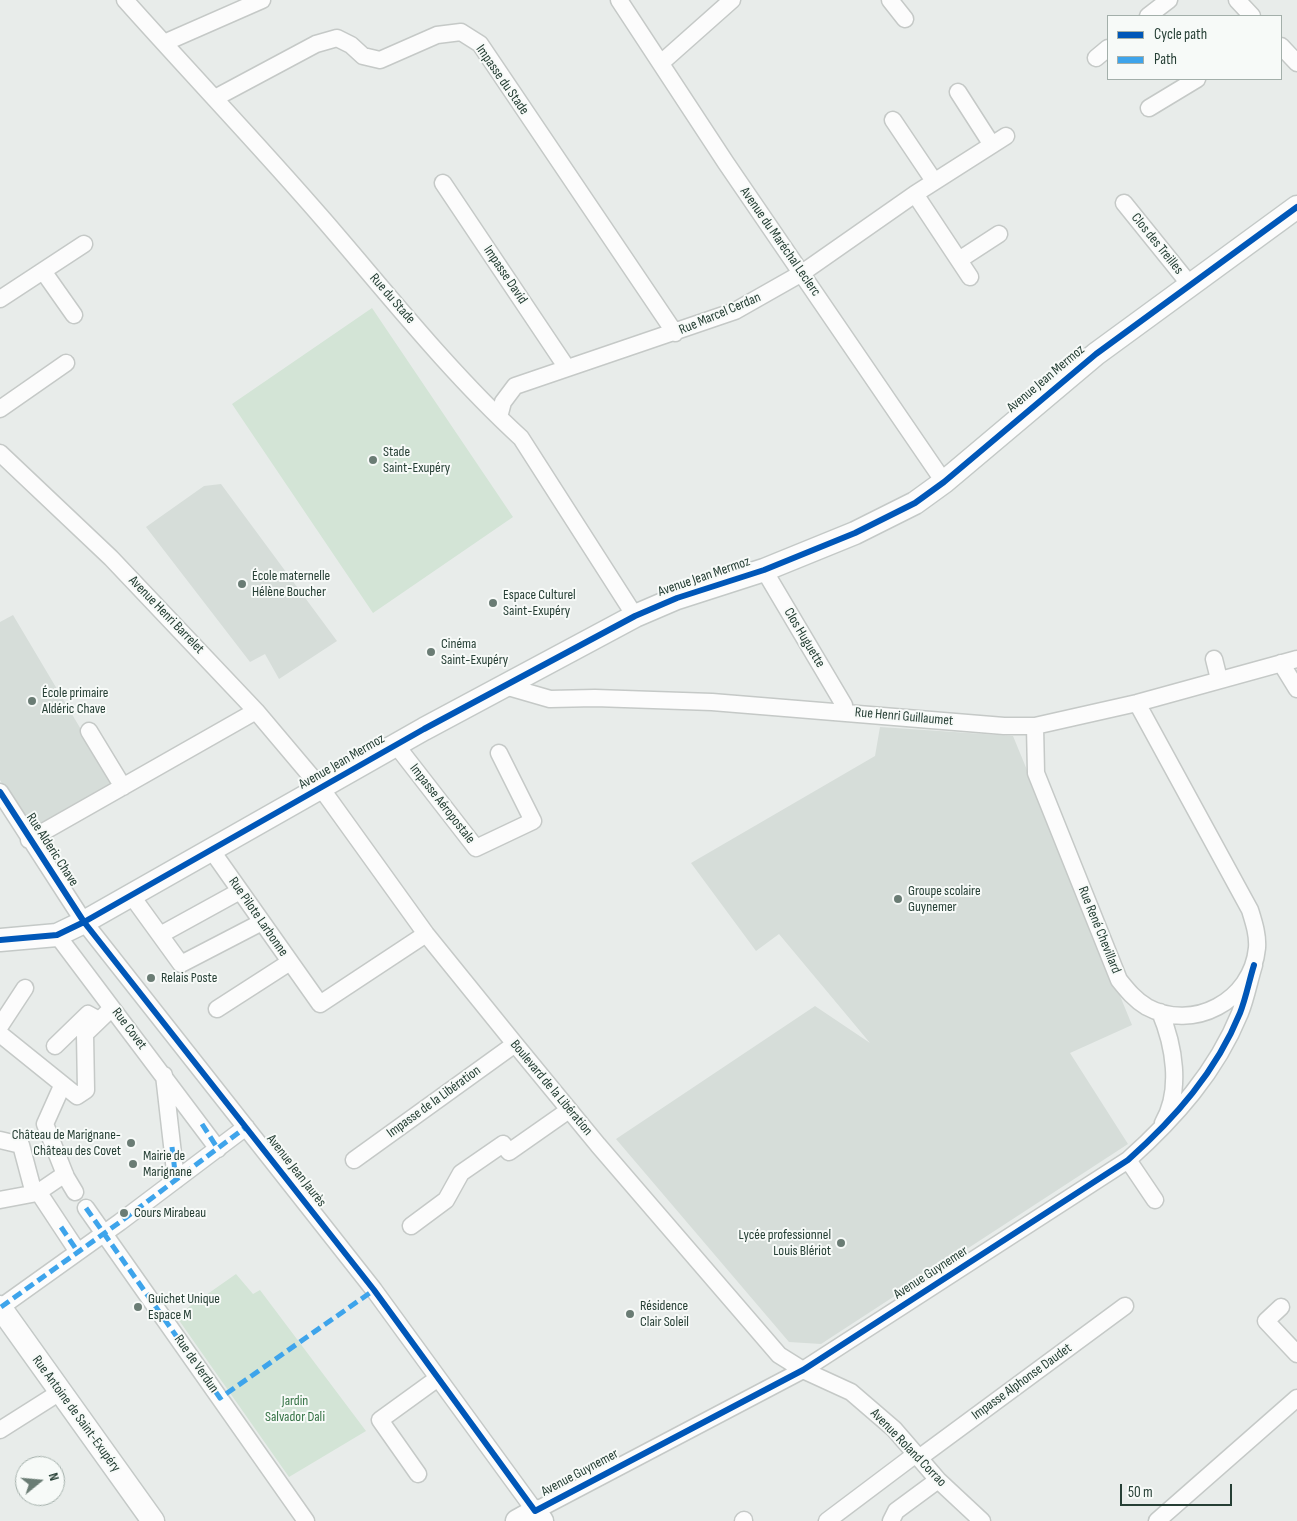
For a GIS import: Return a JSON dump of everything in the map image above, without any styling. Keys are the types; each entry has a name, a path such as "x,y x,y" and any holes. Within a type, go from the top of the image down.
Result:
{"street":[{"name":"Rue du Stade","path":"125,0 215,98 499,417 521,438 635,616"},
{"path":"164,43 262,0"},
{"name":"Avenue du Maréchal Leclerc","path":"619,0 726,163 944,482"},
{"path":"661,63 732,0"},
{"path":"890,0 905,19"},
{"path":"1149,15 1169,0"},
{"path":"1237,0 1251,15"},
{"name":"Impasse du Stade","path":"215,98 316,44 337,38 350,44 363,56 380,60 437,35 461,32 480,44 675,333"},
{"path":"1282,47 1297,63"},
{"path":"1149,108 1195,80"},
{"name":"Rue Marcel Cerdan","path":"499,417 502,402 515,386 735,311 802,273 934,181 999,140 958,92"},
{"path":"893,120 934,181"},
{"name":"Impasse David","path":"443,183 568,368"},
{"path":"915,194 970,277"},
{"name":"Clos des Treilles","path":"1124,203 1191,286"},
{"name":"Avenue Jean Mermoz","path":"84,922 396,746 635,616 677,598 764,570 855,533 915,503 944,482 1096,354 1297,207"},
{"path":"959,260 1000,234"},
{"path":"0,299 84,244"},
{"path":"43,271 74,315"},
{"path":"0,409 66,363"},
{"name":"Avenue Henri Barrelet","path":"0,453 111,558 256,711 321,788"},
{"name":"Clos Huguette","path":"764,570 844,705"},
{"name":"Rue Henri Guillaumet","path":"505,686 550,700 595,698 712,702 1004,726 1035,726 1137,703 1297,658"},
{"path":"1214,659 1219,679"},
{"path":"1281,663 1297,689"},
{"name":"Rue René Chevillard","path":"1035,726 1036,774 1119,980 1131,995 1146,1006 1160,1012 1182,1016 1200,1014 1218,1008 1233,997 1245,982 1254,965 1257,947 1256,928 1250,910 1137,703"},
{"name":"Rue Alderic Chave","path":"29,840 256,711"},
{"path":"90,731 123,787"},
{"name":"Impasse Aéropostale","path":"396,746 476,848 533,821 499,753"},
{"name":"Boulevard de la Libération","path":"321,788 426,934 514,1044 779,1355 803,1370"},
{"name":"Rue Alderic Chave","path":"2,794 29,840 84,922"},
{"name":"Rue Pilote Larbonne","path":"212,850 290,962 217,1009"},
{"path":"160,935 240,891"},
{"path":"131,895 181,964 262,922"},
{"path":"0,940 57,934 84,922"},
{"name":"Avenue Jean Jaurès","path":"84,922 374,1290 438,1378 531,1518"},
{"name":"Rue Covet","path":"57,934 202,1124 218,1149"},
{"path":"290,962 320,1004 426,934"},
{"name":"Avenue Guynemer","path":"531,1518 803,1370 1128,1160 1154,1137 1203,1081 1228,1041 1241,1011 1254,965"},
{"path":"0,1026 25,988"},
{"path":"0,1034 62,1086 77,1096 86,1090 85,1034 112,1008"},
{"path":"1154,1137 1168,1115 1174,1076 1173,1054 1168,1031 1160,1012"},
{"path":"55,1046 88,1014 99,1020"},
{"name":"Impasse de la Libération","path":"354,1160 514,1044"},
{"path":"164,1075 176,1180"},
{"path":"62,1086 45,1124 65,1174 75,1192"},
{"path":"411,1226 446,1200 461,1173 503,1144 509,1152 569,1110"},
{"path":"0,1307 104,1233 246,1127"},
{"path":"0,1140 22,1145 33,1190 78,1252"},
{"path":"1128,1160 1155,1200"},
{"path":"0,1200 37,1193 65,1174"},
{"name":"Rue de Verdun","path":"86,1208 306,1521"},
{"name":"Impasse Alphonse Daudet","path":"827,1521 1125,1306"},
{"name":"Rue Antoine de Saint-Exupéry","path":"0,1307 153,1521"},
{"path":"1281,1307 1266,1320 1297,1354"},
{"name":"Avenue Roland Corrao","path":"803,1370 851,1392 894,1429 938,1480 982,1521"},
{"path":"418,1474 380,1420 438,1378"},
{"path":"0,1430 60,1392"},
{"path":"1157,1521 1297,1398"},
{"path":"891,1521 896,1511 938,1480"}],"shaded area":[{"name":"École maternelle Hélène Boucher","path":"221,484 337,641 279,679 265,654 250,662 146,527 204,486"},
{"name":"École primaire Aldéric Chave","path":"13,615 117,790 35,836 0,780 0,622"},
{"path":"880,727 1013,736 1132,1025 1070,1053 1128,1144 821,1344 789,1342 616,1139 815,1006 870,1043 779,934 756,951 691,863 875,756"}],"green space":[{"name":"Stade Saint-Exupéry","path":"372,308 513,517 373,613 232,404"},
{"name":"Jardin Salvador Dali","path":"236,1274 253,1294 260,1290 366,1431 289,1477 176,1316"}],"marked path":[{"path":"202,1124 218,1149"},
{"path":"1,1307 120,1222 246,1127"},
{"path":"172,1147 176,1180"},
{"path":"86,1208 220,1398 374,1290"},
{"path":"61,1227 78,1252"}],"cycle path":[{"path":"0,940 57,935 84,922 424,729 635,616 677,598 764,570 855,533 915,503 944,482 1096,354 1297,207"},
{"path":"0,792 84,922 374,1290 535,1511 803,1370 1128,1160 1178,1111 1219,1055 1240,1013 1254,965"}],"place":[{"name":"Stade Saint-Exupéry","path":"373,460"},
{"name":"École maternelle Hélène Boucher","path":"242,584"},
{"name":"Espace Culturel Saint-Exupéry","path":"493,603"},
{"name":"Cinéma Saint-Exupéry","path":"431,652"},
{"name":"École primaire Aldéric Chave","path":"32,701"},
{"name":"Groupe scolaire Guynemer","path":"898,899"},
{"name":"Relais Poste","path":"151,978"},
{"name":"Château de Marignane- Château des Covet","path":"131,1143"},
{"name":"Mairie de Marignane","path":"133,1164"},
{"name":"Cours Mirabeau","path":"124,1213"},
{"name":"Lycée professionnel Louis Blériot","path":"841,1243"},
{"name":"Guichet Unique Espace M","path":"138,1307"},
{"name":"Résidence Clair Soleil","path":"630,1314"}]}
